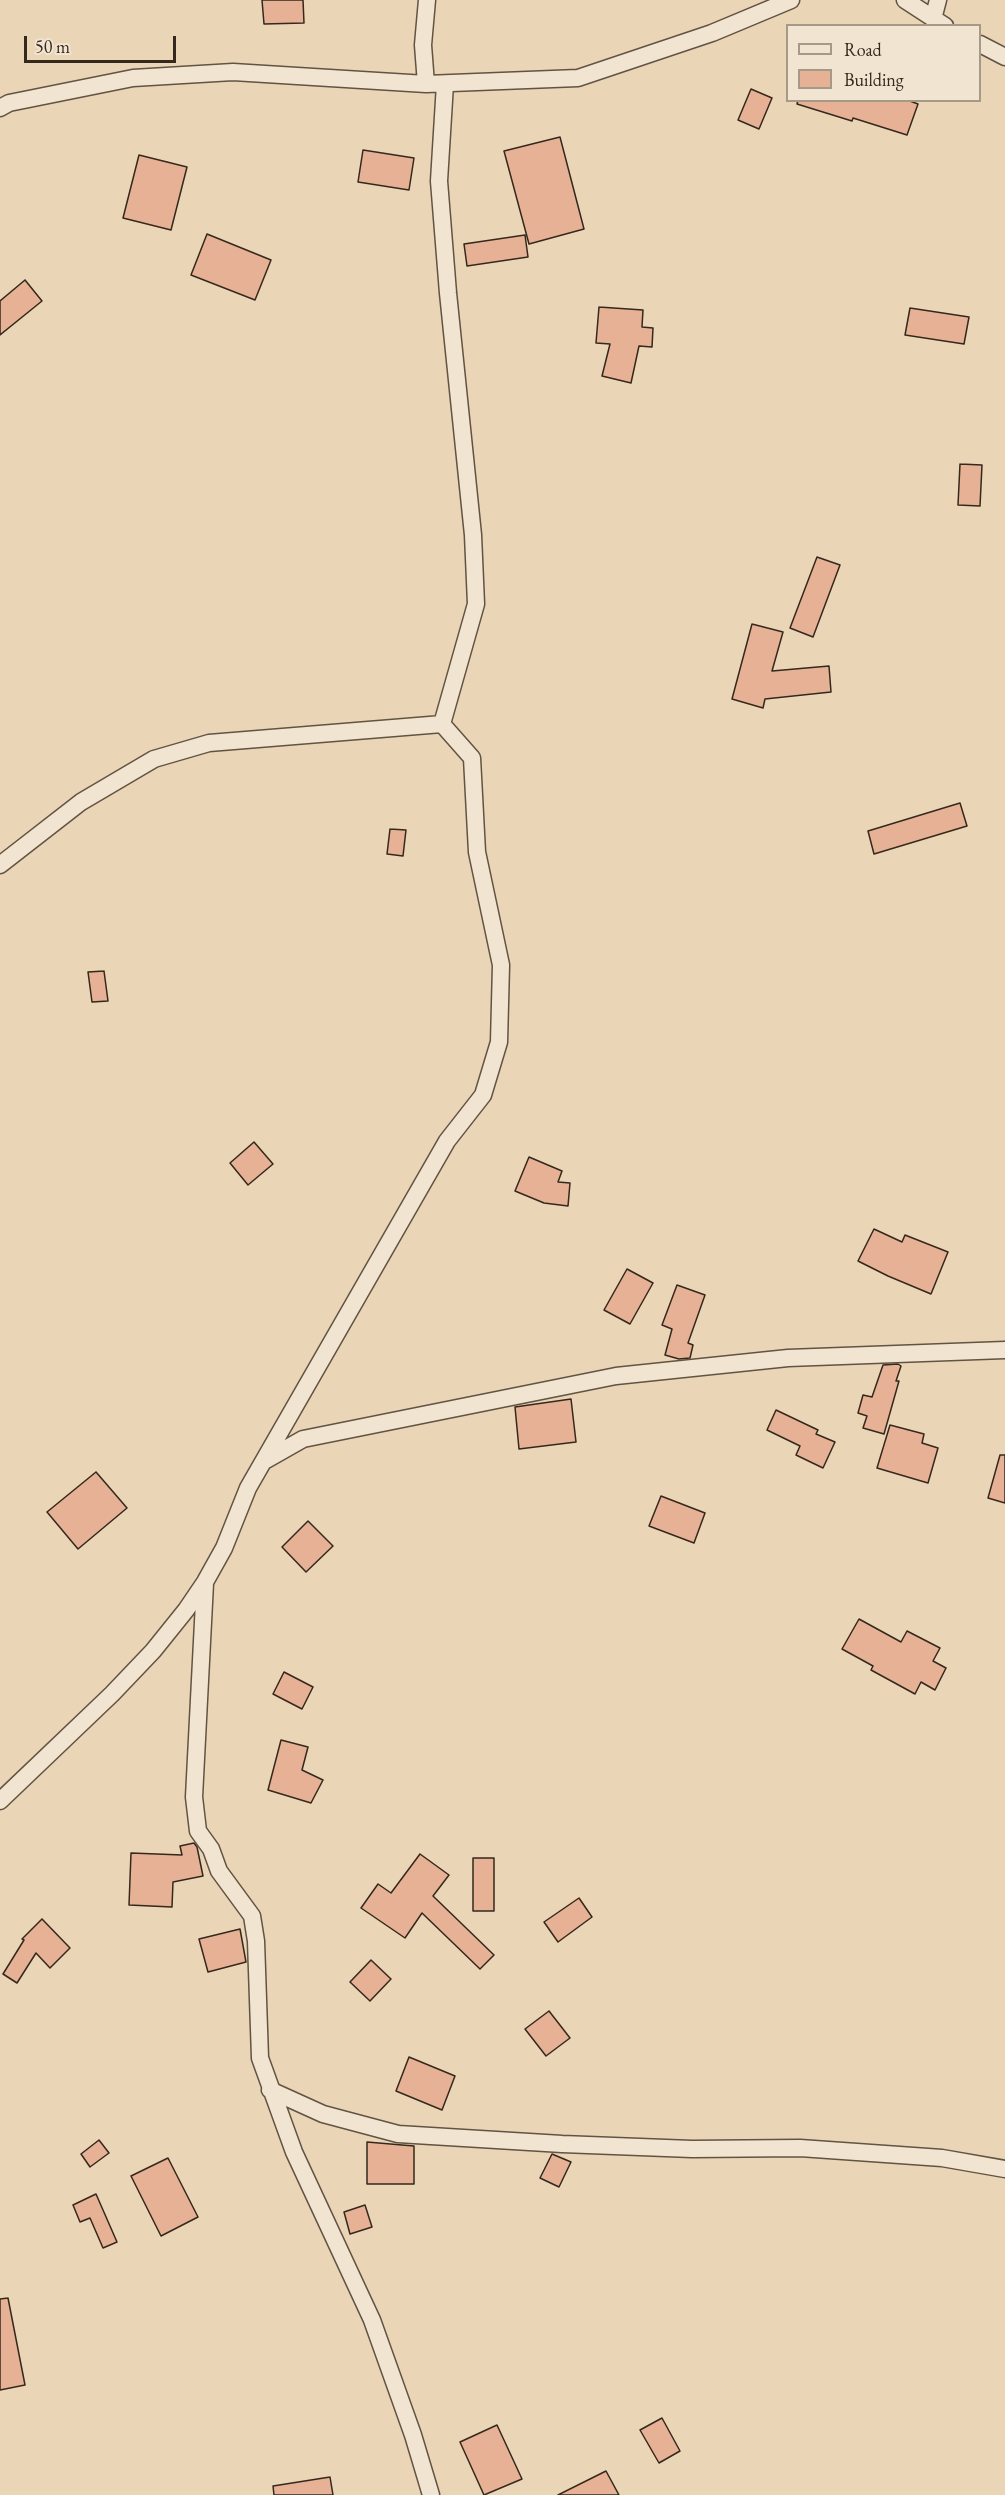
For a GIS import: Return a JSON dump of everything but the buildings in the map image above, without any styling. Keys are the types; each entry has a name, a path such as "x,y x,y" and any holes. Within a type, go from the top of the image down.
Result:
{"street":[{"path":"426,84 423,45 427,0"},
{"path":"3,101 133,78 233,72 426,84 578,78 712,33 759,6 791,0"},
{"path":"905,0 939,22"},
{"path":"938,0 939,22"},
{"path":"981,45 1005,57"},
{"path":"442,724 476,604 473,535 439,181 445,84"},
{"path":"0,865 81,802 154,759 209,743 442,724"},
{"path":"0,1801 112,1694 153,1651 186,1610 224,1548 248,1488 447,1141 483,1095 499,1042 501,965 477,852 472,758 442,724"},
{"path":"264,1461 303,1439 616,1376 788,1358 1005,1350"},
{"path":"205,1582 194,1797 198,1831 211,1849 219,1871 252,1916 256,1941 260,2058 294,2152 372,2320 414,2435 431,2495"},
{"path":"270,2090 323,2114 398,2134 692,2149 800,2148 942,2158 1005,2169"}]}
